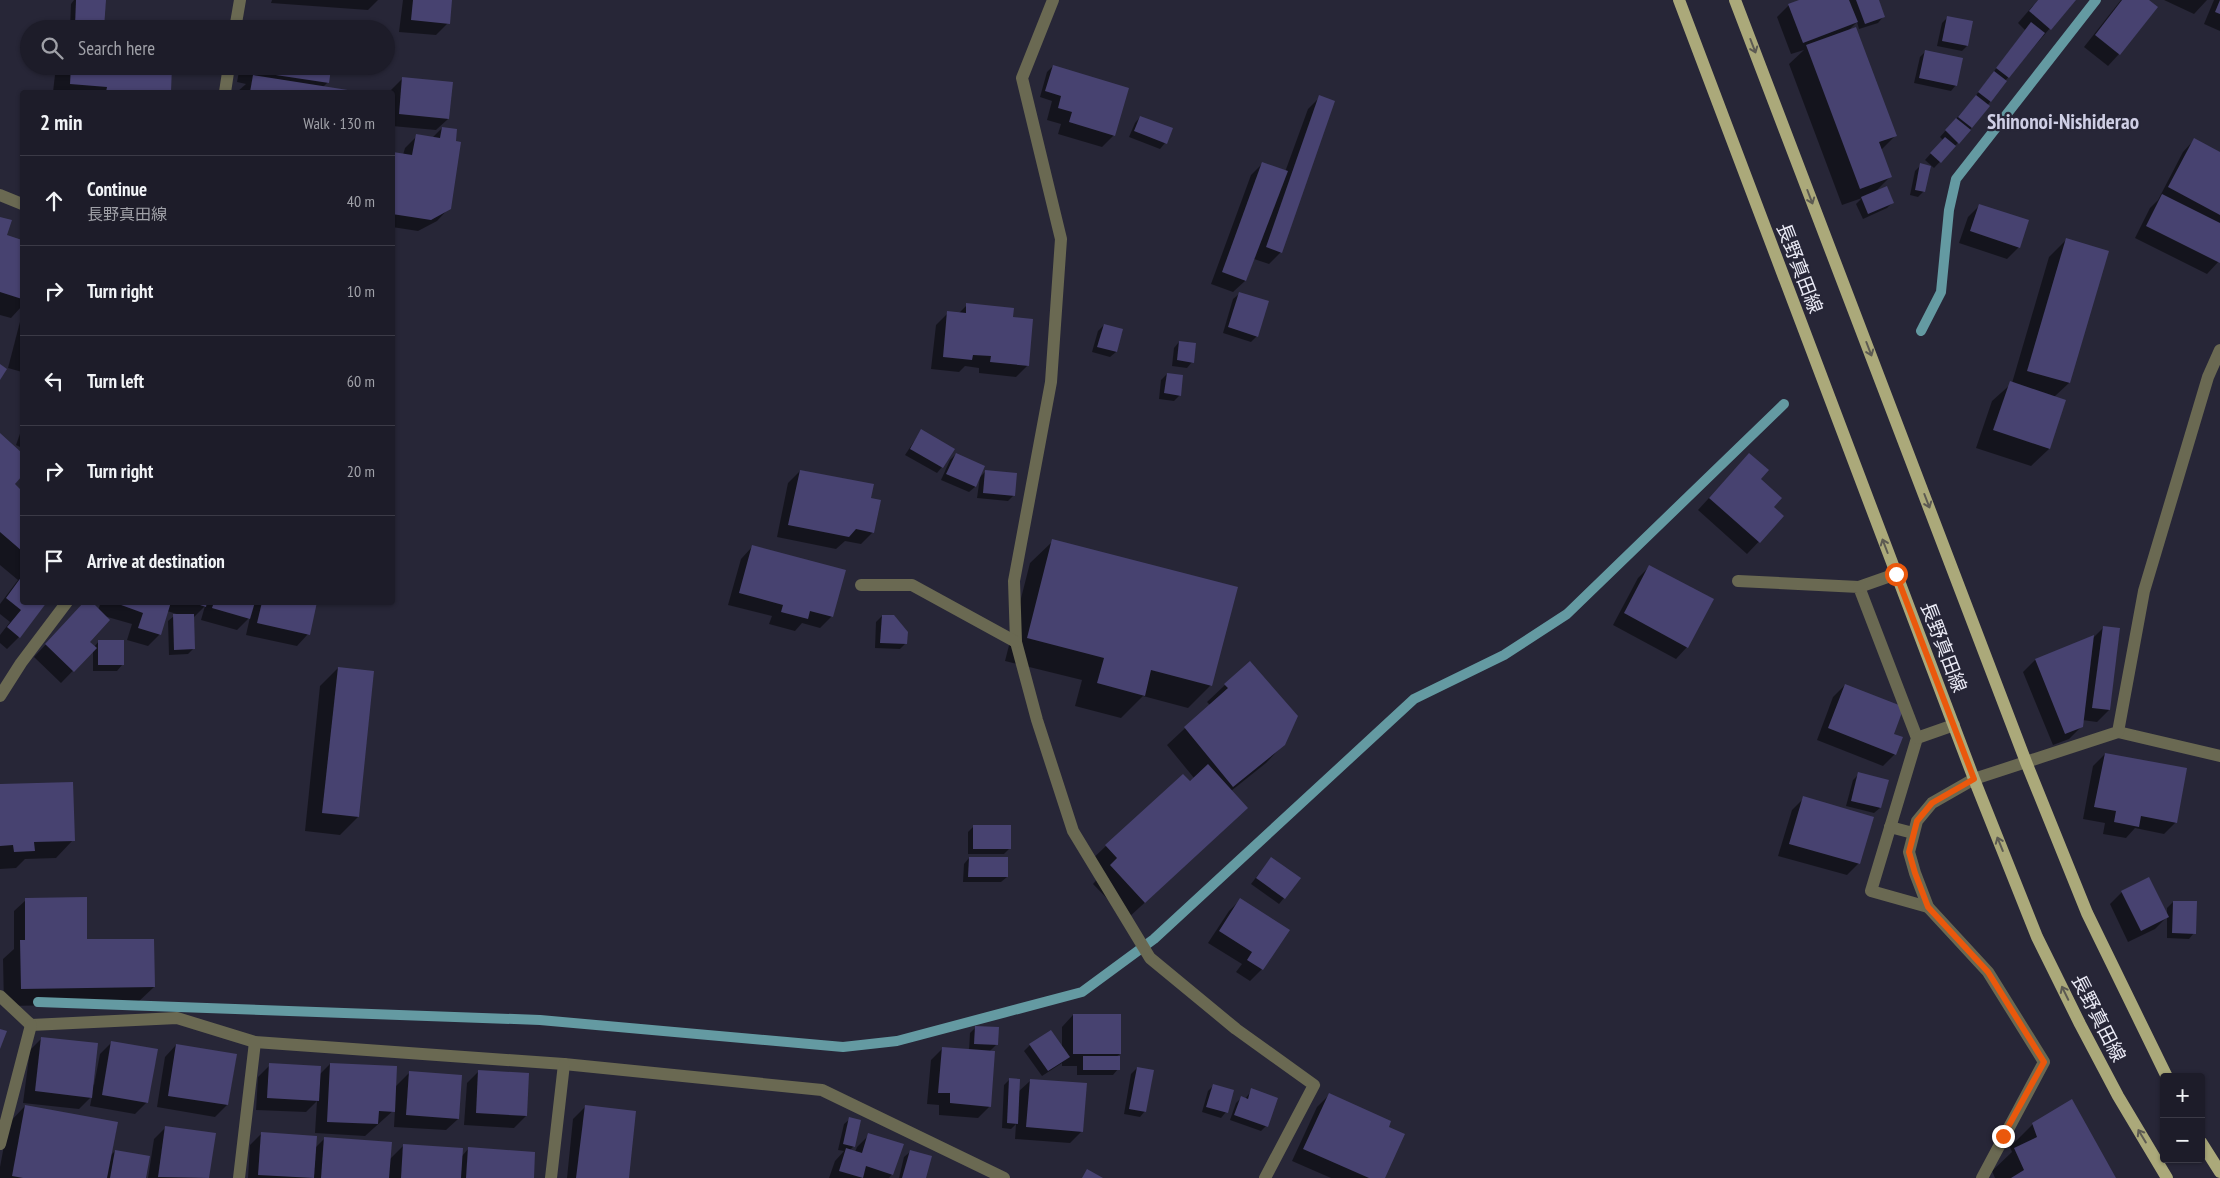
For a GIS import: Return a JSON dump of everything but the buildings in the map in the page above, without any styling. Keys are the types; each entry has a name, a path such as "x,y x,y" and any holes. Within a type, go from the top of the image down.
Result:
{"main road":[{"name":"長野真田線","path":"1679,0 1974,779 2037,937 2114,1088 2167,1178"},
{"name":"長野真田線","path":"1736,0 2026,762 2087,913 2165,1073"},
{"path":"2205,1148 2220,1172"}],"street":[{"path":"237,20 240,0"},
{"path":"1053,0 1022,78 1060,239 1051,382 1014,581 1016,642 1037,720 1073,830 1150,958 1236,1029 1314,1085 1265,1178"},
{"path":"225,90 228,75"},
{"path":"0,195 20,203"},
{"path":"2118,732 2144,591 2208,377 2220,350"},
{"path":"1738,581 1859,587 1896,574"},
{"path":"861,585 912,585 1016,642"},
{"path":"1859,587 1917,738 1871,892 1928,907"},
{"path":"0,696 21,663 65,605"},
{"path":"1917,738 1954,725"},
{"path":"1982,1178 2044,1062 1988,972 1928,907 1909,852 1917,821 1932,803 1974,779 2118,732 2220,756"},
{"path":"1890,826 1913,833"},
{"path":"0,996 32,1025 177,1018 256,1042 564,1064 822,1090 1004,1178"},
{"path":"0,1144 32,1025"},
{"path":"239,1178 256,1042"},
{"path":"551,1178 564,1064"}],"waterway":[{"path":"1921,331 1941,292 1949,210 1956,179 2096,0"},
{"path":"38,1002 540,1020 843,1047 897,1041 1082,992 1154,939 1414,699 1504,655 1567,614 1784,404"}],"district":[{"name":"Shinonoi-Nishiderao","path":"2063,122"}],"route":[{"path":"1896,574 1974,779 1932,803 1917,821 1909,852 1915,873 1928,907 1988,972 2044,1062 2003,1136"}]}
